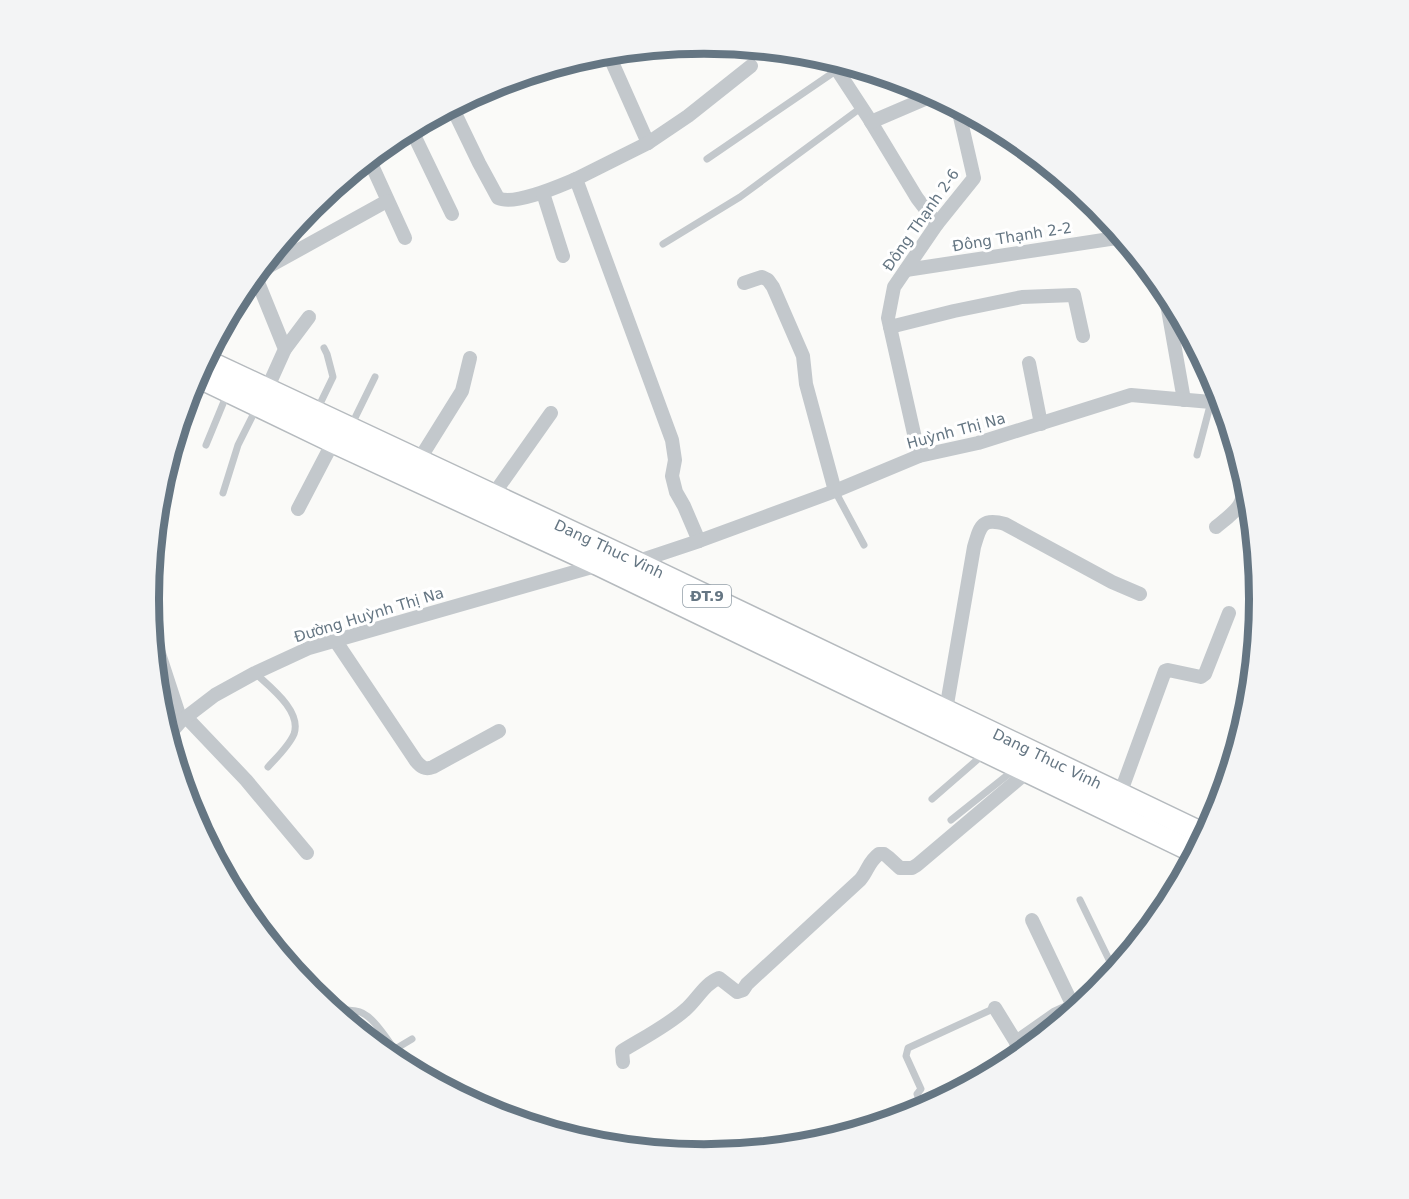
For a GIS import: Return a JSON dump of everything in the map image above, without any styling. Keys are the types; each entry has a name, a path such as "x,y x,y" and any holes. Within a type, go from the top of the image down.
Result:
{"main road":[{"name":"Dang Thuc Vinh","path":"212,365 333,442 599,565 1189,850"},
{"name":"Dang Thuc Vinh","path":"205,381 228,392 262,397 316,412 636,562 1198,831"}],"street":[{"path":"612,62 648,142"},
{"path":"456,114 492,188 498,198 504,200 543,193 576,179 648,142 688,116 751,66"},
{"path":"837,71 862,107 917,198 937,224"},
{"path":"871,122 921,100"},
{"name":"Đông Thạnh 2-6","path":"919,456 888,318 894,287 937,224 974,178 960,118"},
{"path":"415,137 453,214"},
{"path":"372,167 405,238"},
{"path":"576,179 672,440 675,460 672,476 676,492 699,541"},
{"path":"543,193 563,256"},
{"path":"275,263 387,201"},
{"name":"Đông Thạnh 2-2","path":"906,270 1114,238"},
{"path":"744,283 762,277 768,280 790,324 802,356 806,384 835,491"},
{"path":"260,284 285,349"},
{"path":"890,327 1022,297 1074,295 1083,336"},
{"path":"1168,313 1184,400"},
{"path":"262,397 285,349 309,317"},
{"path":"419,460 462,391 470,358"},
{"path":"1029,363 1041,424"},
{"name":"Huỳnh Thị Na","path":"636,562 835,491 919,456 978,443 1131,395 1213,404"},
{"path":"494,495 551,412"},
{"path":"298,509 333,442"},
{"path":"1216,527 1235,511 1241,502"},
{"path":"946,710 974,547 979,530 984,523 993,521 1005,524 1112,582 1140,594"},
{"name":"Đường Huỳnh Thị Na","path":"175,729 215,695 309,648 599,565"},
{"path":"1120,794 1165,672 1168,670 1201,677 1205,674 1229,613"},
{"path":"335,640 421,767 427,769 433,767 500,731"},
{"path":"165,678 184,719 246,780 307,853"},
{"path":"623,1062 622,1051 685,1010 711,981 719,978 737,992 742,990 864,876 867,866 875,856 884,854 900,868 912,868 1022,770"},
{"path":"1032,920 1071,1003"},
{"path":"995,1008 1017,1046"},
{"path":"1016,1042 1063,1011"}],"lane":[{"path":"708,159 828,68"},
{"path":"663,244 740,197 862,107"},
{"path":"316,412 333,377 324,348"},
{"path":"350,428 375,377"},
{"path":"206,445 228,392"},
{"path":"223,493 238,445 262,397"},
{"path":"1197,455 1215,409"},
{"path":"835,491 864,544"},
{"path":"255,673 288,705 295,722 294,733 287,745 268,767"},
{"path":"932,799 986,752"},
{"path":"951,820 1022,770"},
{"path":"1080,900 1111,963"},
{"path":"919,1100 917,1094 921,1089 906,1056 908,1048 995,1008"},
{"path":"345,1010 358,1011 368,1016 393,1047 397,1048 412,1039"}]}
